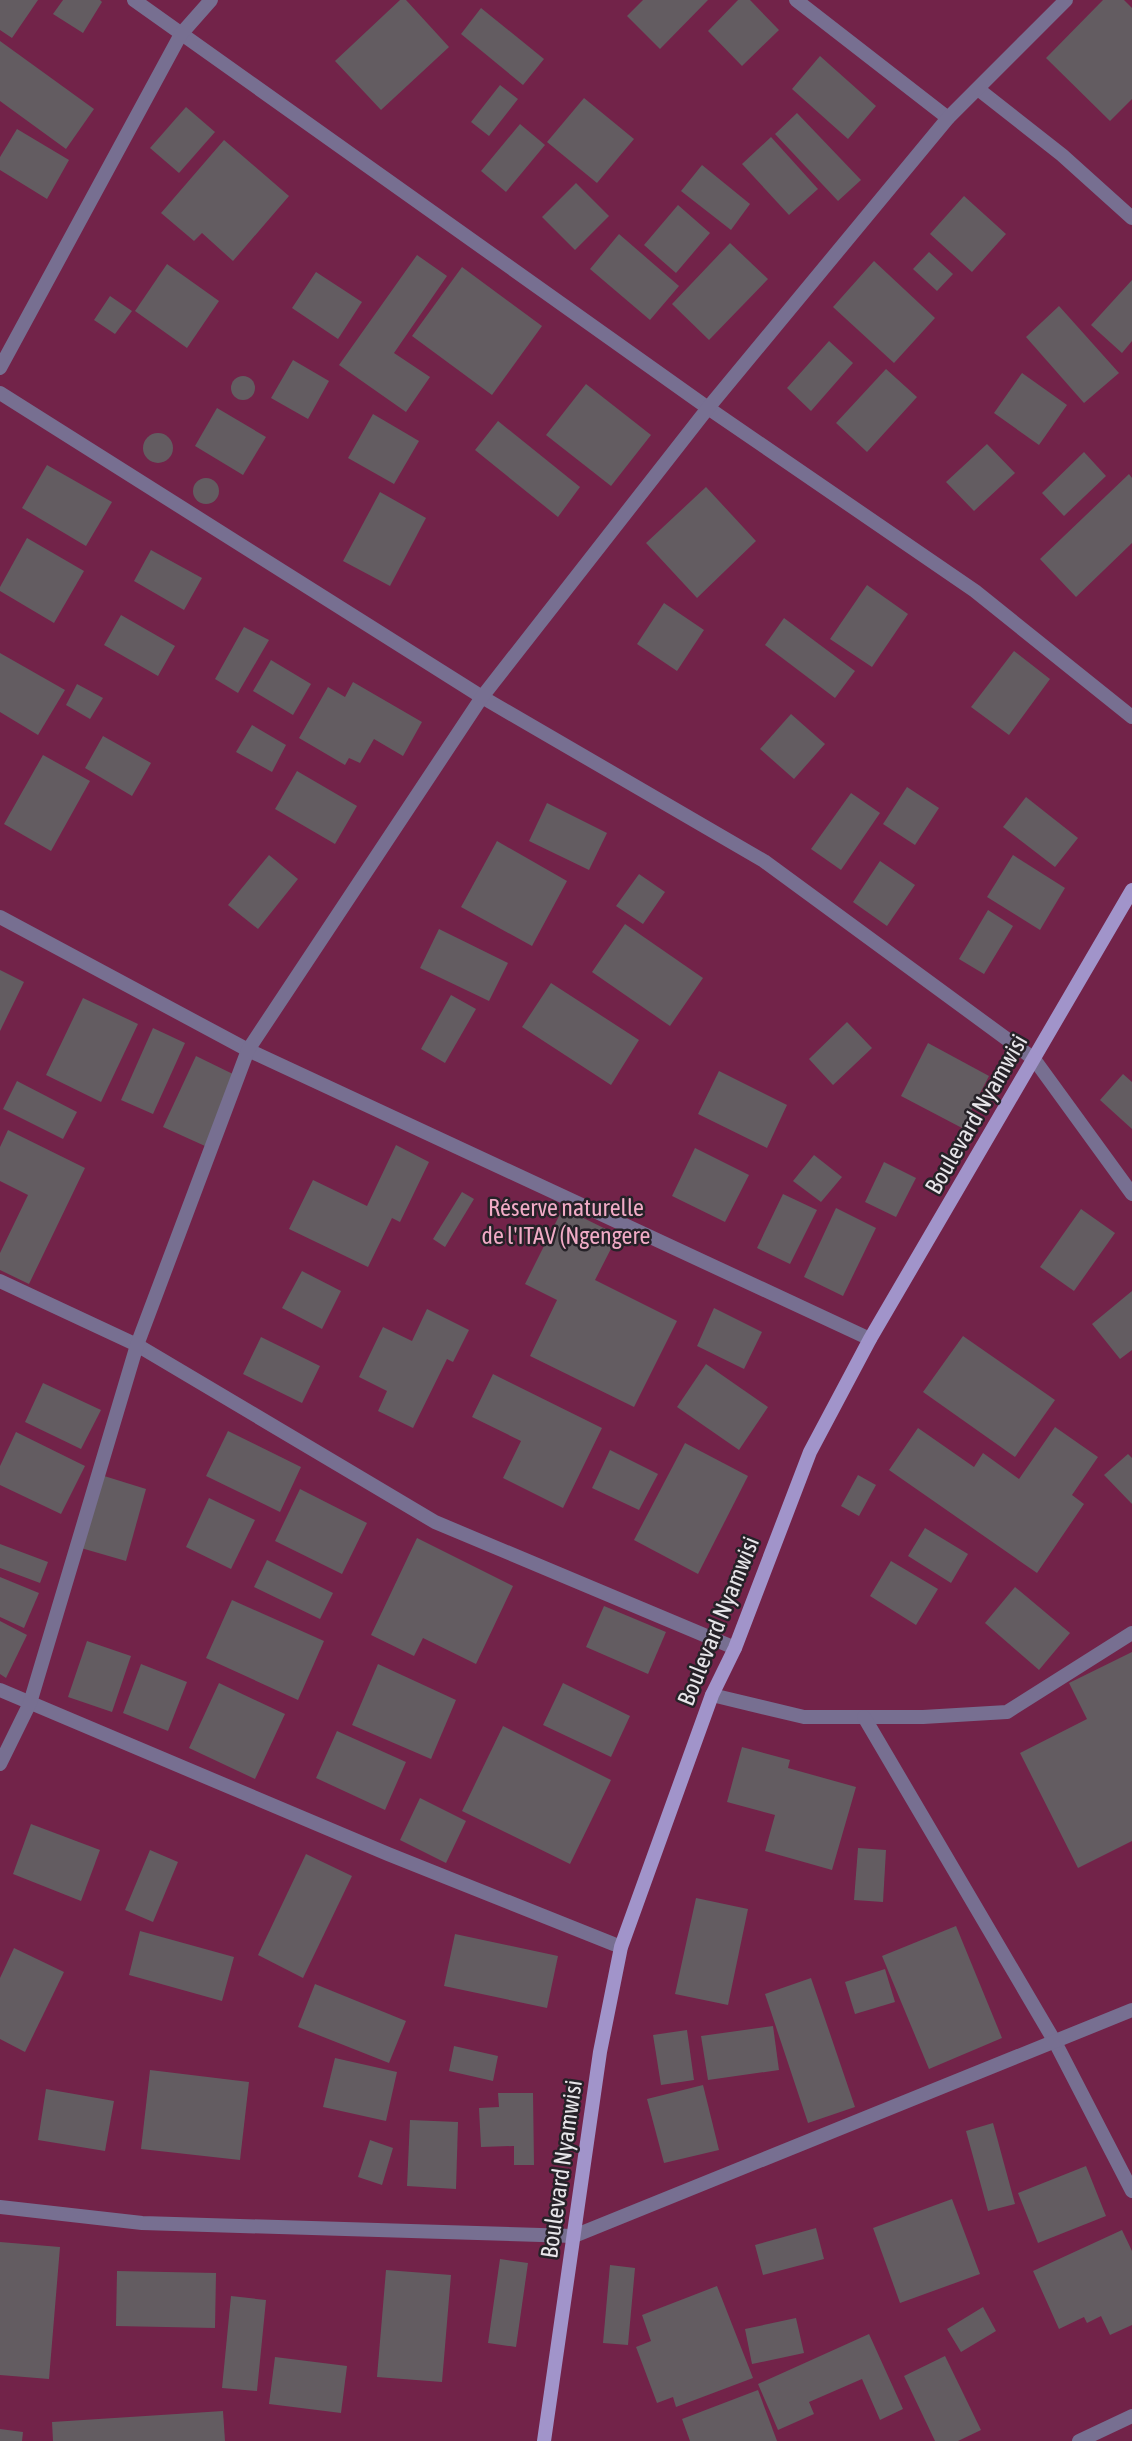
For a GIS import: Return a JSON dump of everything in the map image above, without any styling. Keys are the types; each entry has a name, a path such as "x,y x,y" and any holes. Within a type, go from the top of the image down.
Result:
{"main road":[{"name":"Boulevard Nyamwisi","path":"544,2441 600,2052 621,1947 712,1695 735,1648 810,1452 870,1339 1132,890"}],"street":[{"path":"134,0 708,408 975,591 1132,717"},
{"path":"0,368 181,34 211,0"},
{"path":"796,0 948,118"},
{"path":"0,1764 30,1703 137,1345 248,1050 482,697 708,408 948,118 1066,0"},
{"path":"978,89 1062,155 1132,218"},
{"path":"0,393 482,697 764,861 1034,1059 1132,1194"},
{"path":"0,917 248,1050 870,1339"},
{"path":"0,1281 137,1345 435,1522 735,1648"},
{"path":"712,1695 804,1717 923,1717 1007,1712 1132,1633"},
{"path":"0,1690 388,1854 621,1947"},
{"path":"864,1717 1055,2042 1132,2190"},
{"path":"0,2207 142,2224 574,2236 1132,2010"},
{"path":"1079,2441 1132,2416"}],"green space":[{"name":"Réserve naturelle de l'ITAV (Ngengere","path":"0,0 1132,0 1132,2441 0,2441"}],"building":[{"path":"0,0 38,0 12,38 0,30"},
{"path":"63,0 102,2 83,33 53,14"},
{"path":"400,0 406,0 449,47 381,110 335,61"},
{"path":"643,0 708,0 660,49 627,16"},
{"path":"738,0 750,0 779,30 742,66 708,31"},
{"path":"1103,0 1124,0 1132,8 1132,99 1110,121 1046,58"},
{"path":"481,8 544,59 523,85 461,34"},
{"path":"0,41 94,109 66,149 0,101"},
{"path":"820,56 876,106 848,139 792,89"},
{"path":"500,85 518,99 489,136 471,122"},
{"path":"584,98 634,139 597,183 547,142"},
{"path":"186,107 215,132 179,173 150,148"},
{"path":"797,113 861,180 838,201 775,134"},
{"path":"520,124 545,145 506,192 481,171"},
{"path":"17,129 69,160 47,199 0,170 0,157"},
{"path":"771,137 818,189 789,215 742,164"},
{"path":"224,140 289,196 233,261 202,233 194,241 161,213"},
{"path":"702,165 750,204 731,230 681,191"},
{"path":"576,183 609,216 575,250 542,217"},
{"path":"964,196 1006,234 972,272 930,234"},
{"path":"678,205 710,233 676,273 644,245"},
{"path":"619,234 679,286 650,320 590,269"},
{"path":"730,243 768,279 709,340 672,304"},
{"path":"929,252 953,274 937,291 913,269"},
{"path":"417,255 447,276 394,353 430,377 406,412 339,365"},
{"path":"874,261 935,318 894,363 833,307"},
{"path":"167,264 219,301 187,348 135,311"},
{"path":"462,267 542,326 492,395 412,336"},
{"path":"316,272 362,302 338,339 292,308"},
{"path":"1132,280 1132,341 1122,353 1091,325"},
{"path":"110,296 132,311 115,334 94,320"},
{"path":"1059,306 1119,373 1084,403 1026,337"},
{"path":"829,341 853,363 811,411 787,388"},
{"path":"293,360 329,381 308,419 271,398"},
{"path":"886,369 917,397 867,452 836,423"},
{"path":"1022,373 1067,405 1039,445 994,413"},
{"path":"243,376 254,383 255,388 248,399 243,400 232,393 231,388 238,377"},
{"path":"586,384 651,435 611,486 546,435"},
{"path":"217,408 266,437 243,475 195,446"},
{"path":"373,414 419,441 394,484 348,458"},
{"path":"498,421 580,487 558,517 475,450"},
{"path":"158,433 169,437 173,448 169,459 158,463 147,459 143,448 147,437"},
{"path":"987,444 1015,473 974,511 946,482"},
{"path":"1084,452 1106,476 1064,516 1042,493"},
{"path":"47,465 112,502 86,546 22,508"},
{"path":"1129,474 1132,478 1132,543 1076,597 1040,559"},
{"path":"206,478 215,482 219,491 215,500 206,504 197,500 193,491 197,482"},
{"path":"706,487 756,541 697,598 646,543"},
{"path":"380,492 426,518 390,586 343,561"},
{"path":"27,538 84,571 54,623 0,591"},
{"path":"151,550 202,578 184,610 134,581"},
{"path":"867,585 908,614 872,667 830,639"},
{"path":"664,603 704,630 677,671 637,644"},
{"path":"121,615 175,646 158,676 104,645"},
{"path":"784,618 855,671 835,698 765,645"},
{"path":"244,627 269,640 238,693 215,679"},
{"path":"1014,651 1050,679 1009,735 971,707"},
{"path":"0,653 65,690 38,735 0,712"},
{"path":"271,660 311,684 293,715 253,691"},
{"path":"353,682 422,722 403,756 374,739 360,763 349,758 345,765 299,738 328,687 345,697"},
{"path":"77,684 103,698 90,719 66,705"},
{"path":"791,714 825,744 794,779 760,749"},
{"path":"252,725 286,745 272,772 236,752"},
{"path":"103,736 151,763 132,796 85,768"},
{"path":"43,755 90,781 51,851 4,824"},
{"path":"297,771 357,806 335,844 275,809"},
{"path":"907,787 939,808 915,845 883,824"},
{"path":"851,793 880,813 841,870 811,849"},
{"path":"1026,797 1078,838 1055,867 1003,827"},
{"path":"547,803 607,833 589,870 529,841"},
{"path":"497,841 567,881 532,946 461,907"},
{"path":"269,855 298,879 258,929 228,905"},
{"path":"1013,855 1065,888 1040,930 987,897"},
{"path":"880,861 915,885 887,926 853,902"},
{"path":"639,874 665,892 643,924 616,906"},
{"path":"988,910 1013,926 984,974 959,959"},
{"path":"625,924 703,978 670,1026 592,972"},
{"path":"439,929 508,963 489,1001 420,968"},
{"path":"0,970 24,982 0,1031"},
{"path":"551,983 639,1040 611,1085 522,1027"},
{"path":"451,995 476,1009 445,1063 421,1049"},
{"path":"83,998 138,1024 101,1102 46,1075"},
{"path":"847,1022 872,1048 833,1085 809,1059"},
{"path":"153,1028 185,1043 153,1114 121,1100"},
{"path":"928,1043 989,1076 962,1128 901,1096"},
{"path":"196,1056 237,1076 205,1146 163,1127"},
{"path":"719,1071 787,1105 767,1148 698,1114"},
{"path":"1123,1074 1132,1082 1132,1129 1100,1100"},
{"path":"17,1081 77,1112 63,1139 3,1109"},
{"path":"8,1130 85,1168 29,1284 0,1270 0,1253 28,1195 0,1181 0,1147"},
{"path":"396,1145 429,1162 400,1222 392,1218 368,1267 289,1229 313,1180 367,1206"},
{"path":"695,1148 749,1175 725,1222 672,1196"},
{"path":"814,1155 842,1177 821,1202 793,1181"},
{"path":"884,1162 916,1178 896,1217 865,1202"},
{"path":"462,1192 474,1199 445,1247 433,1239"},
{"path":"783,1194 817,1210 790,1264 757,1248"},
{"path":"563,1208 618,1235 595,1280 677,1321 634,1407 530,1356 557,1300 525,1284"},
{"path":"836,1208 876,1228 843,1296 804,1277"},
{"path":"1081,1209 1115,1233 1074,1291 1040,1267"},
{"path":"302,1271 341,1291 322,1329 282,1308"},
{"path":"1132,1291 1132,1350 1120,1359 1092,1324"},
{"path":"714,1308 762,1332 744,1369 697,1346"},
{"path":"427,1309 469,1330 453,1362 447,1359 413,1428 378,1411 387,1391 359,1377 383,1327 412,1341"},
{"path":"963,1336 1055,1400 1015,1457 923,1392"},
{"path":"261,1337 320,1366 302,1403 243,1374"},
{"path":"706,1364 768,1407 739,1450 677,1407"},
{"path":"493,1374 602,1428 563,1508 503,1478 521,1441 472,1417"},
{"path":"43,1383 101,1410 81,1449 25,1422"},
{"path":"1055,1427 1098,1457 1072,1495 1084,1504 1037,1573 889,1470 918,1428 974,1467 983,1453 1019,1479"},
{"path":"228,1431 301,1467 280,1512 206,1476"},
{"path":"16,1432 85,1466 61,1514 0,1485 0,1466"},
{"path":"685,1443 748,1476 698,1574 634,1540"},
{"path":"610,1450 658,1474 639,1510 592,1488"},
{"path":"1128,1454 1132,1458 1132,1504 1104,1475"},
{"path":"101,1475 146,1489 126,1561 81,1548"},
{"path":"858,1475 876,1485 859,1516 841,1506"},
{"path":"300,1489 367,1523 342,1574 275,1541"},
{"path":"209,1498 255,1520 231,1569 186,1547"},
{"path":"925,1528 968,1554 951,1583 908,1556"},
{"path":"417,1538 513,1586 476,1664 423,1638 414,1656 371,1635"},
{"path":"0,1544 48,1562 40,1583 0,1568"},
{"path":"267,1560 333,1593 320,1619 254,1587"},
{"path":"891,1561 938,1589 916,1625 870,1596"},
{"path":"0,1577 39,1593 24,1628 0,1617"},
{"path":"1015,1587 1070,1633 1039,1670 985,1623"},
{"path":"232,1600 324,1641 298,1700 206,1658"},
{"path":"604,1606 666,1632 648,1674 586,1647"},
{"path":"0,1621 27,1635 6,1678 0,1674"},
{"path":"87,1641 131,1656 112,1712 68,1697"},
{"path":"1132,1652 1132,1841 1078,1868 1020,1753 1087,1719 1069,1683"},
{"path":"141,1664 187,1682 168,1731 123,1713"},
{"path":"378,1664 456,1700 431,1759 352,1725"},
{"path":"219,1683 285,1714 255,1779 189,1748"},
{"path":"563,1683 630,1716 611,1757 543,1725"},
{"path":"503,1726 611,1780 570,1864 462,1811"},
{"path":"337,1731 406,1762 385,1810 316,1778"},
{"path":"742,1747 790,1760 788,1768 856,1787 832,1870 765,1851 775,1815 727,1802"},
{"path":"420,1798 466,1821 446,1863 400,1840"},
{"path":"31,1824 100,1850 81,1901 13,1874"},
{"path":"858,1848 886,1850 883,1902 854,1900"},
{"path":"150,1850 178,1862 153,1922 125,1910"},
{"path":"306,1854 352,1876 303,1978 258,1955"},
{"path":"696,1898 748,1909 728,2005 675,1994"},
{"path":"956,1926 1002,2038 929,2069 882,1956"},
{"path":"140,1931 234,1957 222,2001 129,1975"},
{"path":"455,1934 558,1956 547,2008 444,1986"},
{"path":"14,1948 64,1972 25,2052 0,2039 0,1978"},
{"path":"885,1969 895,2002 855,2014 845,1982"},
{"path":"811,1978 855,2107 808,2123 765,1994"},
{"path":"315,1984 406,2021 389,2063 298,2027"},
{"path":"773,2026 779,2070 708,2080 701,2036"},
{"path":"687,2030 694,2080 661,2085 653,2035"},
{"path":"454,2046 498,2056 493,2081 449,2071"},
{"path":"335,2058 397,2072 386,2121 323,2107"},
{"path":"150,2070 249,2082 240,2160 141,2149"},
{"path":"703,2085 719,2150 664,2163 647,2099"},
{"path":"46,2089 114,2101 105,2151 38,2140"},
{"path":"498,2093 533,2093 534,2165 514,2165 514,2146 481,2147 479,2108 499,2107"},
{"path":"410,2120 458,2122 456,2189 407,2186"},
{"path":"993,2123 1015,2204 988,2211 966,2131"},
{"path":"370,2140 393,2148 382,2185 358,2177"},
{"path":"1086,2166 1106,2216 1038,2243 1018,2193"},
{"path":"952,2199 980,2274 900,2303 873,2228"},
{"path":"816,2228 824,2259 763,2275 755,2245"},
{"path":"1122,2230 1132,2251 1132,2325 1110,2335 1101,2316 1087,2323 1084,2317 1059,2329 1033,2271"},
{"path":"0,2242 60,2247 49,2379 0,2375"},
{"path":"500,2259 528,2263 516,2347 488,2343"},
{"path":"610,2265 635,2268 628,2345 603,2343"},
{"path":"386,2270 451,2275 442,2382 377,2377"},
{"path":"117,2271 216,2273 215,2328 116,2326"},
{"path":"717,2286 753,2378 676,2407 673,2397 657,2403 636,2347 651,2341 642,2315"},
{"path":"231,2296 266,2300 257,2391 222,2388"},
{"path":"983,2307 996,2331 961,2352 947,2329"},
{"path":"796,2318 804,2353 752,2364 745,2329"},
{"path":"869,2334 903,2409 880,2420 862,2379 809,2402 814,2414 778,2430 758,2384"},
{"path":"945,2356 981,2430 958,2441 935,2441 904,2376"},
{"path":"275,2357 347,2366 341,2413 269,2404"},
{"path":"758,2390 777,2441 690,2441 682,2419"},
{"path":"223,2411 225,2441 53,2441 52,2422"},
{"path":"0,2429 23,2432 22,2441 0,2441"}]}
